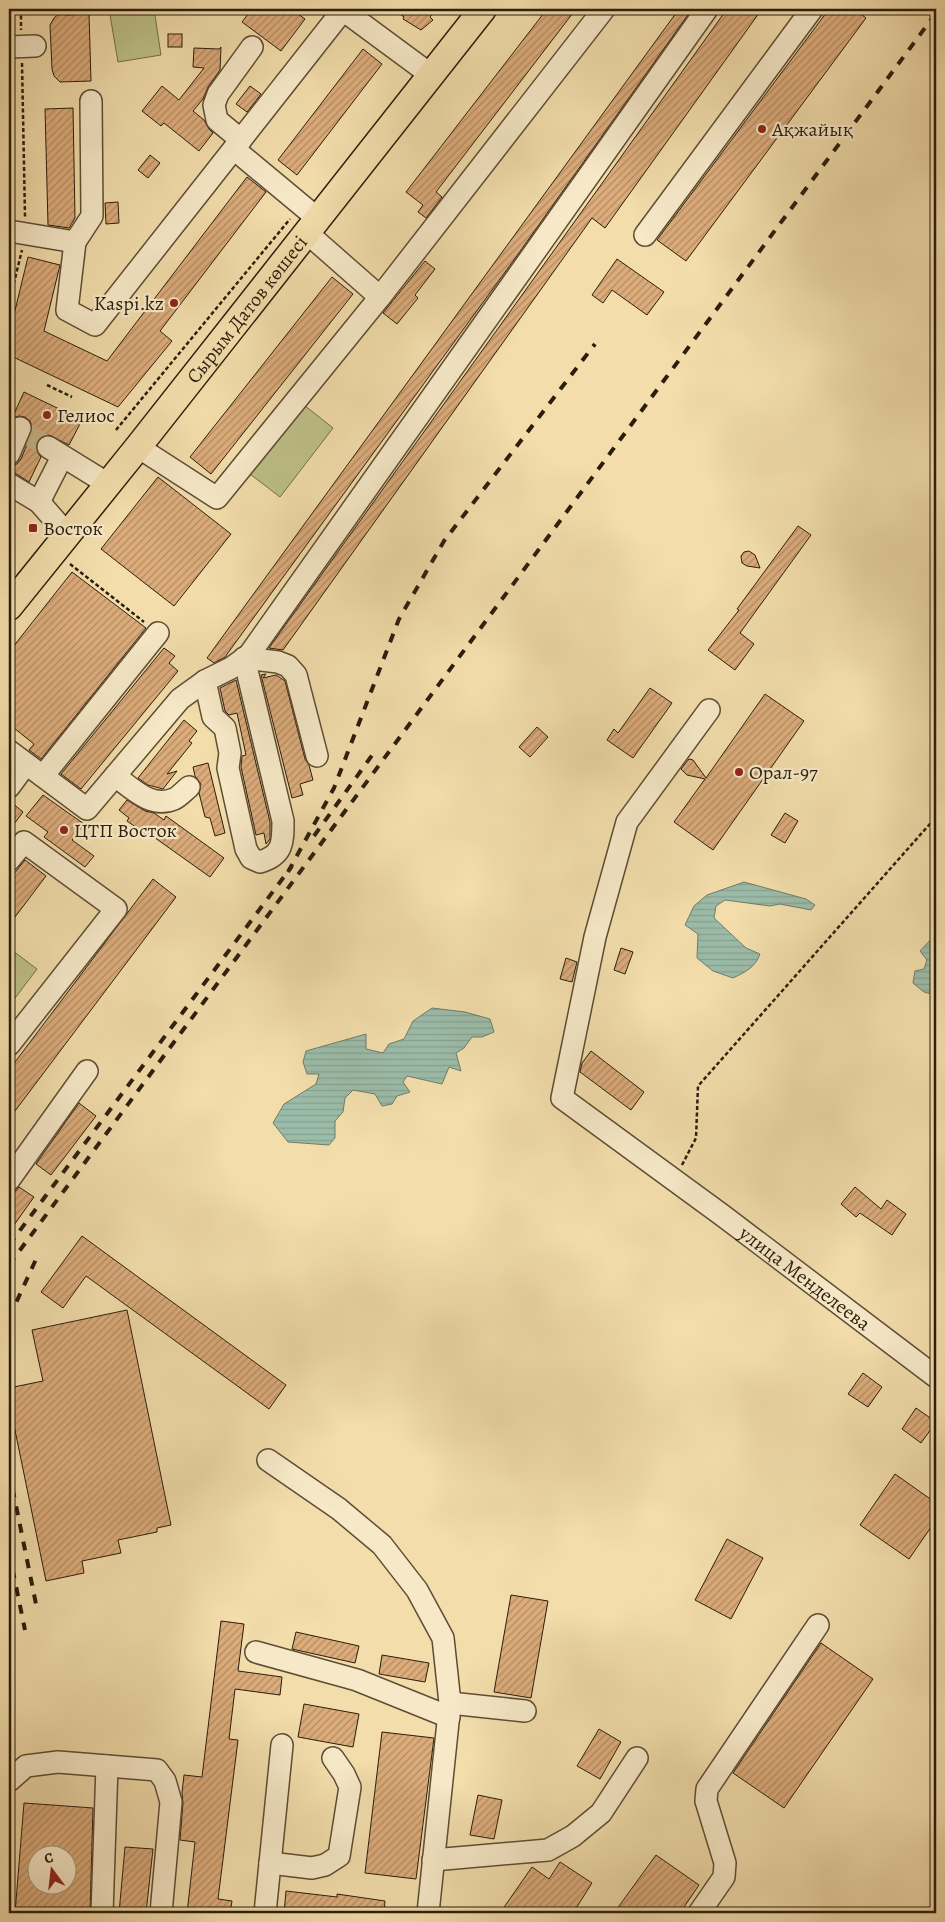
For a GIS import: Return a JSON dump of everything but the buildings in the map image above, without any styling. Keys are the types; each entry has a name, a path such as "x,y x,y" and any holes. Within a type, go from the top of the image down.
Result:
{"main road":[{"name":"Сырым Датов көшесі","path":"9,606 138,447 483,9"}],"street":[{"path":"138,447 217,498 380,297 604,9"},
{"path":"9,751 87,809 180,699 205,681 231,668 255,647 707,9"},
{"path":"645,235 812,9"},
{"path":"92,101 92,216 75,242 67,310 95,326 342,10 431,74"},
{"path":"252,47 218,94 214,104 217,120 380,297"},
{"path":"17,232 75,242"},
{"path":"9,454 18,427"},
{"path":"39,502 55,452 108,484"},
{"path":"9,484 39,502 60,542"},
{"path":"43,776 158,633"},
{"path":"205,681 213,717 225,728 230,753 228,768 246,849 250,858 260,862 270,859 278,853 283,841 284,821 244,658"},
{"path":"244,658 278,662 288,666 296,675 317,756"},
{"name":"улица Менделеева","path":"709,710 628,822 595,938 562,1098 936,1377"},
{"path":"9,787 26,764"},
{"path":"115,776 149,800 163,802 175,799 189,788"},
{"path":"9,860 24,842 116,909 9,1045"},
{"path":"9,1180 88,1071"},
{"path":"268,1460 339,1509 382,1545 417,1590 443,1638 450,1710 428,1913"},
{"path":"699,1913 724,1877 725,1863 706,1801 707,1789 818,1625"},
{"path":"256,1652 358,1680 450,1710 525,1711"},
{"path":"266,1913 282,1745"},
{"path":"270,1863 312,1868 325,1865 338,1856 350,1787 344,1774 332,1758"},
{"path":"433,1860 548,1850 573,1836 601,1813 637,1758"},
{"path":"9,1781 26,1766 58,1762 156,1770 165,1781 171,1802 161,1913"},
{"path":"102,1913 107,1766"}],"path":[{"path":"9,303 17,232 22,47 21,9"},
{"path":"47,385 72,397"},
{"path":"60,542 158,633"},
{"path":"674,1180 696,1138 698,1086 936,817"}],"green space":[{"path":"109,9 154,9 161,55 118,62"},
{"path":"304,405 333,428 280,497 250,474"},
{"path":"9,948 37,969 9,1006"}],"shaded area":[{"path":"744,882 806,899 815,905 811,910 780,904 770,906 725,900 716,906 714,918 746,948 760,954 752,966 733,978 713,971 697,958 698,934 685,925 694,906 707,895"},
{"path":"936,934 935,995 924,992 913,983 915,971 924,969 927,960 920,951"},
{"path":"432,1008 465,1012 490,1019 494,1032 482,1037 472,1037 464,1048 456,1053 461,1071 449,1067 442,1084 407,1076 403,1082 410,1092 397,1096 392,1104 382,1106 375,1094 353,1090 345,1098 343,1112 335,1121 335,1138 329,1145 288,1142 273,1123 284,1104 316,1084 319,1074 307,1074 303,1062 306,1051 366,1034 366,1049 383,1053 389,1044 404,1039 413,1021"}],"tunnel":[{"path":"26,433 48,447"}],"railway":[{"path":"9,1265 936,13"},
{"path":"288,872 334,788 399,619 444,541 595,344"},
{"path":"314,836 373,754"},
{"path":"9,1245 292,866"},
{"path":"9,1318 38,1255"},
{"path":"9,1471 37,1609"},
{"path":"9,1552 25,1630"}],"place":[{"name":"Ақжайық","path":"762,129"},
{"name":"Kaspi.kz","path":"174,303"},
{"name":"Гелиос","path":"47,415"},
{"name":"Восток","path":"33,528"},
{"name":"Орал-97","path":"739,772"},
{"name":"ЦТП Восток","path":"64,830"}]}
